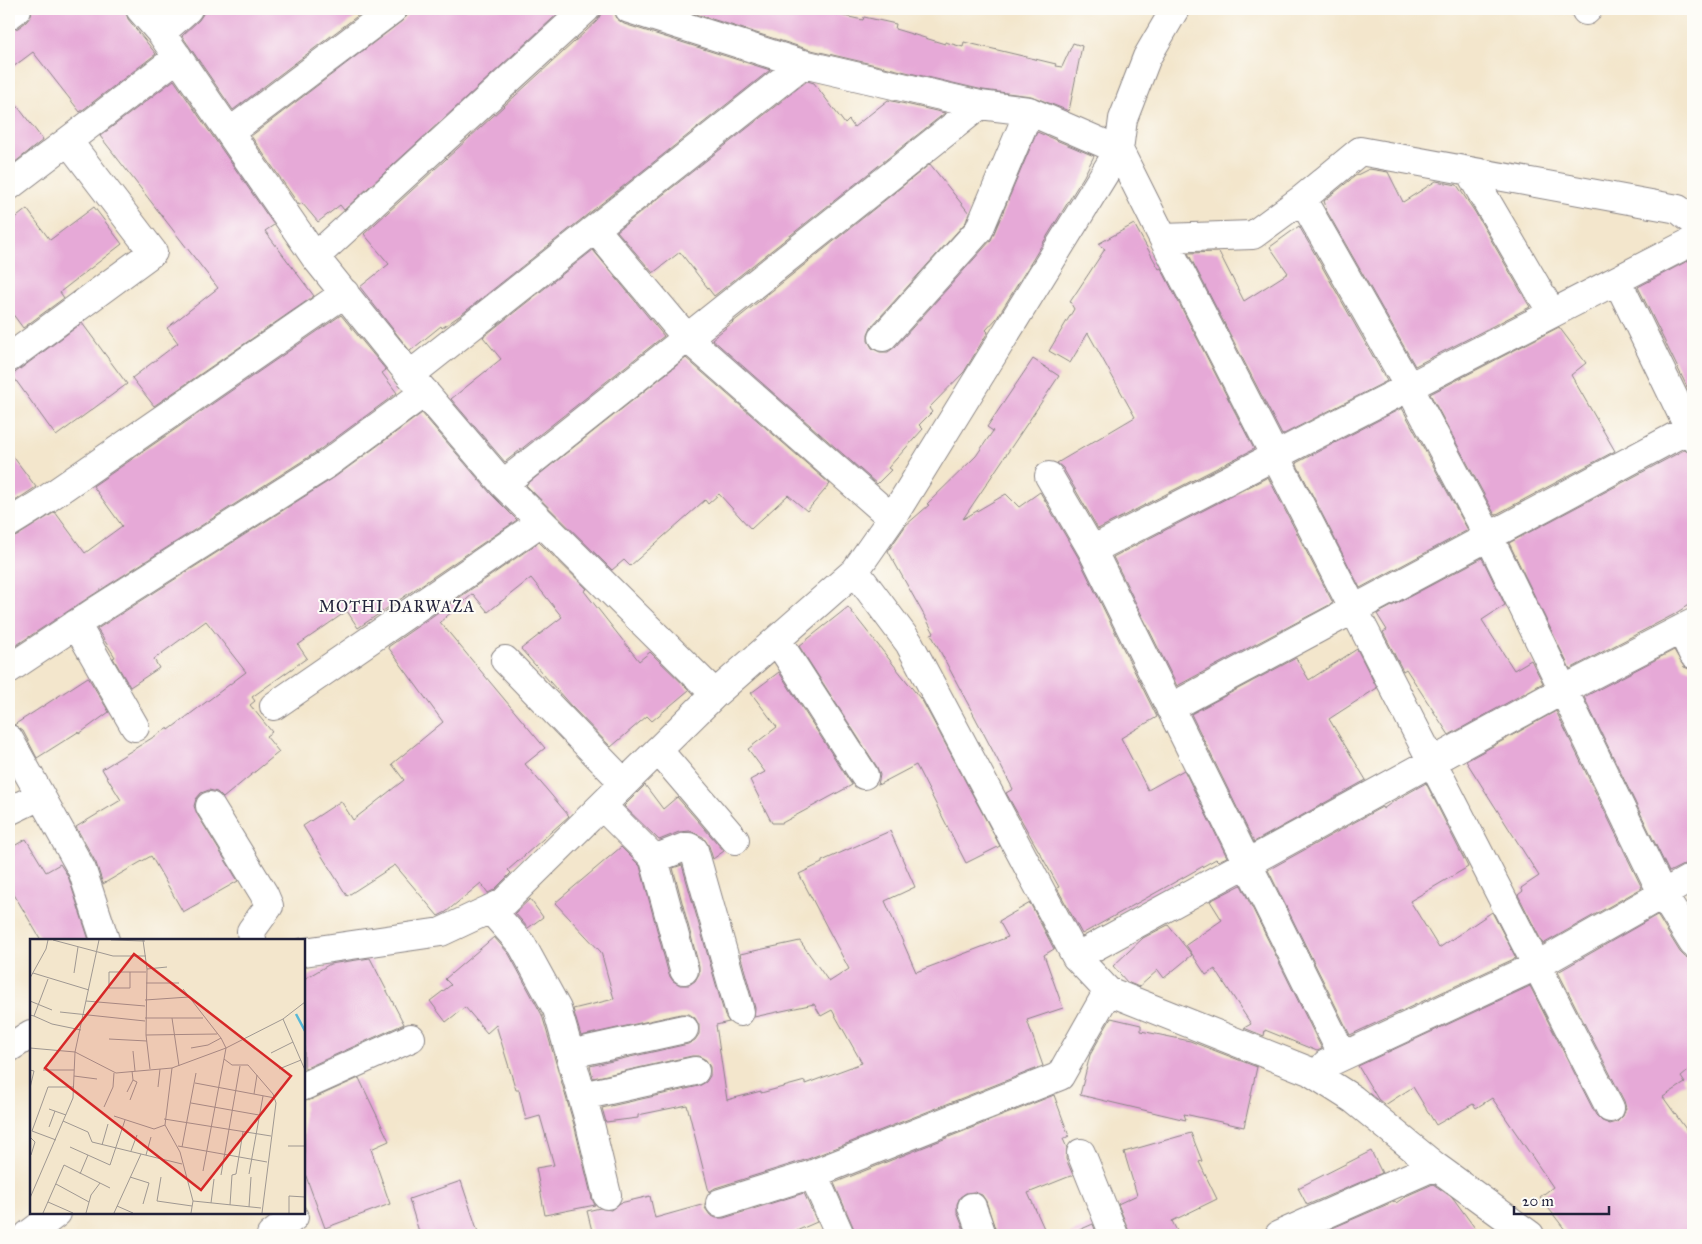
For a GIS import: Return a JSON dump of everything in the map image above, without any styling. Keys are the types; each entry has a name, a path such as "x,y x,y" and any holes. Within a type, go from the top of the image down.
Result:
{"street":[{"path":"9,15 17,9"},
{"path":"140,9 161,33 315,256 417,384 503,484 715,694"},
{"path":"161,33 188,9"},
{"path":"230,132 393,9"},
{"path":"315,256 586,9"},
{"path":"629,9 803,64 980,105 1029,111 1119,150 1610,1108"},
{"path":"305,952 441,932 503,903 715,694 855,571 892,518 1119,150 1123,119 1147,57 1175,9"},
{"path":"9,186 178,57"},
{"path":"9,669 76,624 327,464 595,229 803,64"},
{"path":"503,484 980,105"},
{"path":"883,337 979,230 1029,111"},
{"path":"9,358 153,252 68,141"},
{"path":"1163,238 1252,235 1302,199 1360,151 1678,209 1693,220"},
{"path":"1469,171 1552,313"},
{"path":"1302,199 1409,387 1489,537 1663,895 1693,943"},
{"path":"595,229 687,338 892,518"},
{"path":"1092,550 1693,241"},
{"path":"1170,708 1489,537 1691,433 1617,280"},
{"path":"9,523 38,506 345,293"},
{"path":"1049,476 1092,550 1343,1056"},
{"path":"274,706 541,522"},
{"path":"855,571 909,643 1076,957 1108,991 1308,1072 1353,1099 1435,1166 1530,1235"},
{"path":"76,624 135,727"},
{"path":"1076,957 1563,690 1687,626 1693,654"},
{"path":"777,640 864,775"},
{"path":"505,660 624,783"},
{"path":"9,739 82,870 105,939"},
{"path":"658,750 735,840"},
{"path":"9,811 40,796"},
{"path":"210,806 264,894 269,906 251,931 252,939"},
{"path":"602,806 654,859 684,970"},
{"path":"654,859 685,847 694,850 740,1012"},
{"path":"1308,1072 1536,966 1693,877"},
{"path":"490,909 522,945 558,1009 607,1195"},
{"path":"720,1203 813,1174 1060,1076 1108,991"},
{"path":"570,1054 684,1029"},
{"path":"9,1048 30,1035"},
{"path":"305,1086 411,1038"},
{"path":"582,1096 695,1071"},
{"path":"1080,1153 1114,1235"},
{"path":"1279,1235 1435,1166"},
{"path":"813,1174 840,1235"},
{"path":"972,1207 982,1235"},
{"path":"28,1235 56,1214"},
{"path":"271,1235 297,1222"}],"building":[{"path":"32,9 125,9 128,19 156,54 80,112 33,52 9,70 9,30 18,28 26,22 31,16"},
{"path":"203,9 356,9 360,14 233,110 182,36 199,20 203,14"},
{"path":"408,9 563,9 344,210 340,205 318,222 302,203 299,205 251,136 402,21 407,16"},
{"path":"601,9 614,9 617,19 624,24 770,70 462,314 442,328 441,326 410,351 360,287 389,264 364,234 597,21 601,14"},
{"path":"680,9 811,9 863,20 864,17 896,24 895,29 945,44 945,42 963,47 964,42 1062,67 1073,43 1082,46 1069,111 1031,96 983,90 807,49"},
{"path":"174,80 274,225 265,231 314,296 154,406 132,378 178,343 167,328 218,288 100,136"},
{"path":"807,81 814,83 845,124 849,120 854,127 888,100 945,113 714,296 680,252 653,273 617,231"},
{"path":"9,95 43,140 9,167"},
{"path":"1037,132 1094,156 1084,176 997,318 986,330 988,332 964,372 929,408 932,412 919,425 923,429 888,468 891,470 877,484 712,339 930,164 969,213 966,222 871,327 868,341 872,348 880,352 888,352 895,347 991,240"},
{"path":"1369,169 1388,172 1403,202 1436,181 1457,185 1475,212 1530,307 1415,366 1325,208 1324,201 1355,176"},
{"path":"94,207 122,244 60,292 64,298 23,328 9,309 9,223 27,209 50,240"},
{"path":"1134,224 1159,269 1161,268 1254,449 1098,529 1063,468 1057,463 1135,417 1088,333 1070,363 1049,351 1074,309 1070,302 1105,249 1098,244"},
{"path":"1299,226 1387,381 1282,435 1188,253 1219,252 1244,301 1288,273 1270,247"},
{"path":"593,250 664,336 505,462 451,399 501,359 483,337"},
{"path":"1693,258 1693,399 1638,287"},
{"path":"341,315 386,370 382,373 397,393 318,451 9,650 9,539 55,512 85,553 122,526 93,486"},
{"path":"82,323 127,384 56,436 12,375"},
{"path":"1559,327 1586,363 1571,375 1615,451 1495,515 1430,394"},
{"path":"686,358 830,484 807,511 788,495 751,529 719,494 708,504 705,500 630,566 624,560 612,570 526,485"},
{"path":"1033,359 1059,376 963,519 1006,494 1019,507 1040,492 1078,557 1157,717 1121,738 1148,790 1184,770 1227,857 1218,861 1216,859 1082,934 1057,888 1059,887 1006,793 1013,789 931,634 934,633 888,551 906,525 929,505 927,504 976,456 993,431 987,427"},
{"path":"1402,408 1468,530 1360,588 1296,463"},
{"path":"422,413 491,494 517,520 358,628 347,611 298,645 307,658 252,697 255,701 250,705 272,732 266,736 279,752 223,798 217,792 209,790 201,793 196,799 194,806 238,881 183,912 151,856 103,884 96,863 76,827 121,800 102,769 168,728 169,730 246,672 206,621 154,659 159,668 130,687 113,658 115,657 97,629 335,477"},
{"path":"1684,450 1693,452 1693,602 1673,615 1570,669 1509,543"},
{"path":"9,451 36,487 9,505"},
{"path":"1268,477 1333,603 1177,686 1113,557"},
{"path":"539,542 587,589 584,591 639,661 650,652 689,690 652,721 647,716 611,747 571,706 521,649 562,617 531,578 488,612 473,594 440,622 545,748 525,764 569,816 508,870 511,873 494,890 488,893 481,883 446,912 438,916 395,865 347,896 303,826 341,801 353,820 404,780 392,764 443,722 388,647"},
{"path":"1482,558 1505,605 1482,620 1514,670 1531,660 1543,683 1449,735 1406,669 1403,671 1383,632 1387,630 1377,614"},
{"path":"848,607 923,702 1000,846 966,863 916,765 878,785 880,775 877,767 799,646"},
{"path":"1357,649 1377,688 1329,719 1366,780 1254,842 1191,714 1296,658 1309,680"},
{"path":"1674,650 1684,667 1693,672 1693,860 1669,872 1584,697"},
{"path":"779,672 852,785 782,823 772,823 750,780 765,772 748,749 777,727 751,693"},
{"path":"88,677 109,712 79,734 78,732 37,758 23,731 14,725"},
{"path":"1556,711 1642,888 1543,944 1518,895 1523,891 1521,888 1539,876 1466,761"},
{"path":"1426,783 1468,867 1410,901 1439,948 1492,912 1516,958 1350,1035 1268,870 1382,807 1383,809"},
{"path":"645,785 663,809 677,797 724,851 713,859 709,846 703,837 690,831 679,832 659,840 624,806"},
{"path":"890,831 915,887 885,901 916,972 1008,937 999,921 1030,903 1054,949 1044,955 1063,1008 1027,1020 1043,1066 808,1159 715,1188 709,1192 687,1105 638,1115 638,1118 606,1122 602,1108 699,1086 706,1082 710,1076 710,1067 706,1060 699,1056 692,1056 593,1078 590,1066 688,1044 695,1040 699,1034 699,1025 695,1018 689,1014 681,1014 581,1036 573,1009 614,999 601,952 555,903 621,847 640,866 669,975 673,981 680,985 689,985 695,981 699,974 699,966 673,868 682,865 725,1016 729,1022 716,1025 727,1100 805,1081 805,1084 862,1063 832,1010 821,1016 814,1004 754,1017 755,1008 740,954 800,941 829,982 849,969 799,874 822,863 822,861"},
{"path":"26,839 46,872 60,864 68,876 89,939 40,939 9,886 9,849"},
{"path":"1241,885 1322,1049 1317,1051 1265,1030 1264,1036 1244,1028 1251,1024 1215,969 1206,975 1186,945 1222,920 1210,901"},
{"path":"530,899 543,917 528,928 515,913"},
{"path":"1657,915 1680,952 1685,957 1693,959 1693,1067 1681,1077 1685,1083 1663,1097 1693,1139 1693,1235 1569,1235 1540,1197 1553,1187 1492,1098 1476,1108 1473,1104 1436,1125 1413,1087 1385,1105 1378,1099 1358,1066 1530,986 1596,1115 1602,1121 1610,1124 1617,1122 1623,1116 1626,1108 1624,1101 1558,972"},
{"path":"1168,925 1192,955 1164,978 1158,970 1139,987 1127,982 1113,966 1143,938"},
{"path":"494,937 509,954 542,1015 595,1205 545,1215 536,1168 554,1165 540,1116 526,1120 519,1090 516,1090 496,1025 487,1033 465,1007 446,1022 430,1001 451,985 445,979"},
{"path":"370,958 404,1024 305,1069 305,978 330,964"},
{"path":"1111,1018 1141,1025 1141,1031 1190,1041 1257,1067 1244,1127 1184,1114 1186,1120 1080,1095 1090,1055"},
{"path":"359,1078 389,1141 371,1149 390,1204 325,1228 305,1174 305,1101"},
{"path":"1054,1095 1069,1136 1063,1139 1067,1148 1066,1159 1073,1175 1028,1193 1047,1235 997,1235 986,1201 982,1195 974,1192 966,1193 960,1197 957,1204 957,1212 966,1235 855,1235 834,1183"},
{"path":"1191,1133 1202,1161 1199,1162 1217,1199 1172,1221 1179,1235 1129,1235 1118,1204 1137,1195 1124,1152"},
{"path":"1371,1151 1382,1173 1307,1205 1298,1188"},
{"path":"461,1181 479,1235 420,1235 409,1199"},
{"path":"1433,1184 1453,1198 1480,1235 1322,1235 1321,1233 1395,1201 1396,1203 1406,1196"},
{"path":"804,1193 817,1222 787,1235 593,1235 587,1211 600,1208 611,1210 620,1203 650,1196 655,1218 705,1204 705,1208 710,1215 716,1218 724,1218"},
{"path":"1093,1224 1097,1235 1068,1235"}],"district":[{"name":"MOTHI DARWAZA","path":"397,606"}]}
